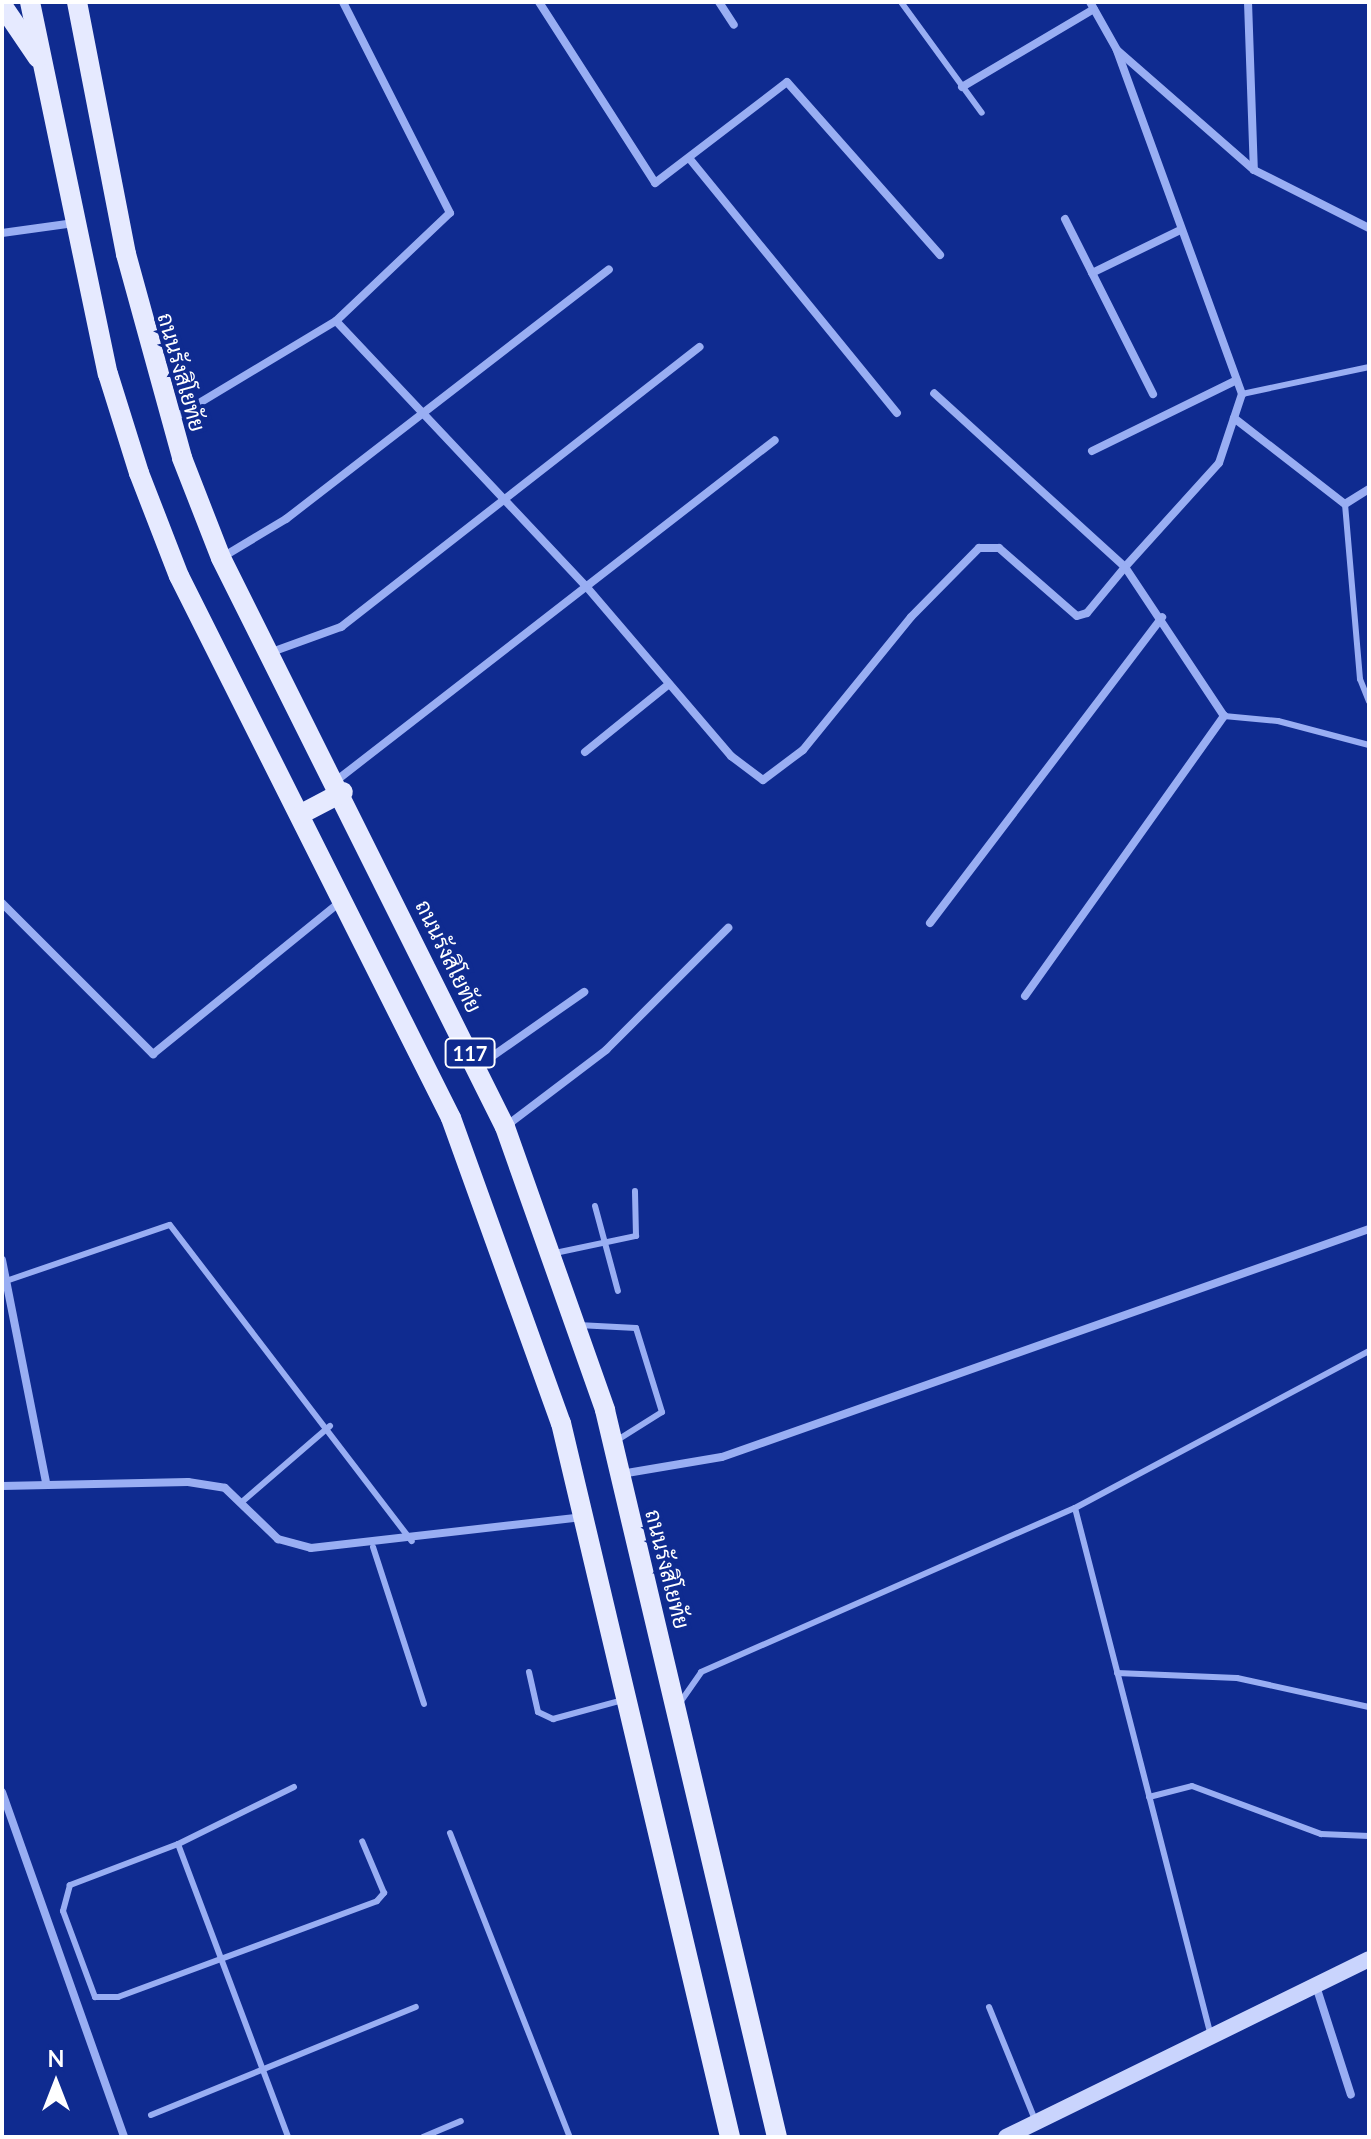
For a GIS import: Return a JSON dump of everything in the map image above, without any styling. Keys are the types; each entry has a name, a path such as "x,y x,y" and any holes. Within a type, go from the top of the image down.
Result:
{"main road":[{"name":"117","path":"30,2 108,374 173,562 303,813 491,1216 561,1423 730,2137"},
{"name":"ถนนรังสิโยทัย","path":"77,2 126,254 170,421 221,558 267,654 340,786 505,1127 576,1325 612,1443 678,1705 777,2137"},
{"path":"2,5 42,65"},
{"path":"303,813 340,786"}],"street":[{"path":"170,421 336,321 450,213 343,2"},
{"path":"539,2 655,183 787,82 940,255"},
{"path":"719,2 734,25"},
{"path":"1248,2 1254,170"},
{"path":"336,321 585,585 731,756 770,780 979,548 999,548 1077,616 1087,613 1219,463 1242,394 1117,50 1092,6 962,87"},
{"path":"1117,50 1254,170 1369,228"},
{"path":"689,158 897,413"},
{"path":"1065,219 1153,394"},
{"path":"2,233 74,223"},
{"path":"1092,273 1180,230"},
{"path":"221,558 286,519 421,410 609,269"},
{"path":"267,654 341,627 700,347"},
{"path":"1092,451 1237,380"},
{"path":"934,393 1125,567 1162,617 1224,716 1025,996"},
{"path":"1234,418 1345,504 1369,489"},
{"path":"340,786 585,585 775,440"},
{"path":"930,923 1162,617"},
{"path":"585,752 669,684"},
{"path":"2,903 153,1054 343,900"},
{"path":"505,1127 606,1050 728,928"},
{"path":"476,1067 584,992"},
{"path":"620,1475 722,1457 1369,1229"},
{"path":"2,1260 46,1482"},
{"path":"2,1486 46,1482 188,1482 225,1488 243,1501 278,1539 311,1548 373,1547 585,1517"},
{"path":"2,1792 124,2137"},
{"path":"1006,2137 1369,1959"},
{"path":"1316,1986 1351,2095"}],"lane":[{"path":"901,2 982,113"},
{"path":"1242,394 1369,367"},
{"path":"1345,504 1360,679 1369,701"},
{"path":"1224,716 1278,721 1369,745"},
{"path":"551,1253 636,1236 635,1191"},
{"path":"595,1206 618,1291"},
{"path":"6,1281 170,1225 330,1426 412,1541"},
{"path":"576,1325 636,1328 658,1398 662,1412 612,1443"},
{"path":"678,1705 701,1672 1075,1508 1369,1351"},
{"path":"243,1501 330,1426"},
{"path":"1075,1508 1211,2037"},
{"path":"373,1547 424,1704"},
{"path":"529,1672 538,1712 553,1719 627,1699"},
{"path":"1117,1673 1237,1678 1369,1707"},
{"path":"1149,1797 1192,1786 1309,1831 1369,1836"},
{"path":"294,1787 178,1844 70,1885 63,1911 73,1945 100,2000 220,1960 377,1901 384,1893 362,1841"},
{"path":"450,1833 570,2137"},
{"path":"178,1844 288,2137"},
{"path":"151,2115 416,2007"},
{"path":"989,2007 1036,2122"},
{"path":"423,2137 461,2121"}]}
